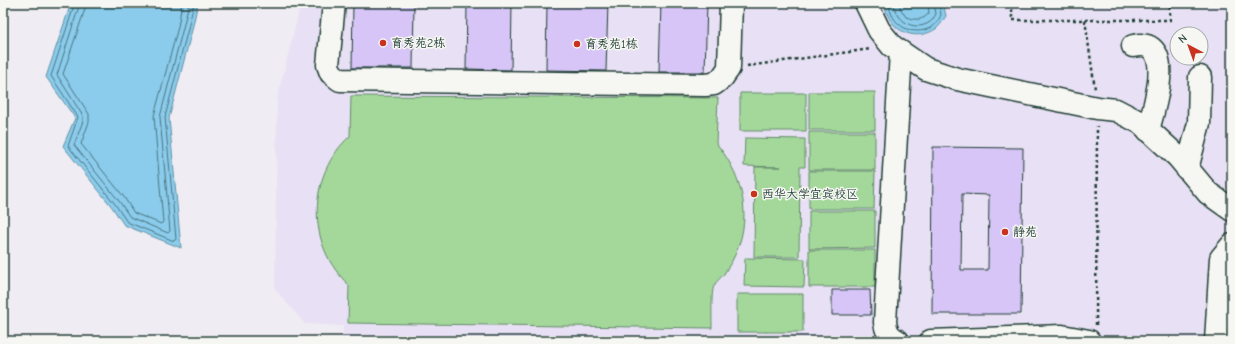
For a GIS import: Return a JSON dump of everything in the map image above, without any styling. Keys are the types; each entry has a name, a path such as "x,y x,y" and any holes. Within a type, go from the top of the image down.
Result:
{"street":[{"path":"334,3 328,65 331,74 340,80 705,85 714,84 722,78 729,68 731,3"},
{"path":"866,3 879,30 896,49 926,68 957,80 1097,108 1116,110 1140,123 1178,157 1208,193 1232,210"},
{"path":"1133,46 1142,45 1150,47 1157,56 1159,65 1158,89 1148,130"},
{"path":"896,49 885,322 886,332 893,339 898,341"},
{"path":"1188,169 1199,123 1200,77"},
{"path":"1216,341 1220,258 1232,244"},
{"path":"931,341 1062,336 1093,333"}],"path":[{"path":"1012,3 1012,20 1170,20 1170,3"},
{"path":"1085,20 1097,108 1093,333"},
{"path":"729,68 896,49"}],"shaded area":[{"name":"西华大学宜宾校区","path":"301,3 1232,3 1232,341 343,341 343,326 305,324 275,289 277,99"}],"green space":[{"path":"809,92 875,92 875,130 809,130"},
{"path":"740,93 806,93 806,131 740,131"},
{"path":"351,96 718,98 716,143 726,156 739,184 743,199 744,215 743,230 739,246 732,261 713,289 712,328 348,323 349,285 335,269 325,251 319,231 317,210 319,190 326,170 336,152 350,136"},
{"path":"809,132 875,132 875,170 809,170"},
{"path":"745,138 805,139 805,167 800,167 799,257 754,257 755,167 781,167 744,166"},
{"path":"809,171 875,171 874,209 809,209"},
{"path":"809,211 875,211 875,248 809,249"},
{"path":"809,250 875,250 875,287 809,287"},
{"path":"745,258 805,259 804,287 744,286"},
{"path":"737,294 803,294 803,332 737,332"}],"water":[{"path":"71,3 198,3 169,118 181,248 124,225 112,207 63,146 75,118 46,77"},
{"path":"885,3 943,3 946,16 936,29 926,34 909,34 895,26 890,20 886,12"}],"building":[{"name":"育秀苑2栋","path":"353,3 414,3 413,68 352,68"},
{"name":"育秀苑2栋","path":"467,3 512,3 511,70 466,69"},
{"name":"育秀苑1栋","path":"547,3 608,3 606,71 546,70"},
{"name":"育秀苑1栋","path":"661,3 707,3 705,72 659,72"},
{"name":"静苑","path":"933,147 1023,148 1021,314 932,314","holes":["962,194 989,195 988,270 961,270"]},
{"path":"832,290 870,290 871,315 832,315"}],"place":[{"name":"育秀苑2栋","path":"383,43"},
{"name":"育秀苑1栋","path":"577,44"},
{"name":"西华大学宜宾校区","path":"754,194"},
{"name":"静苑","path":"1005,232"}]}
